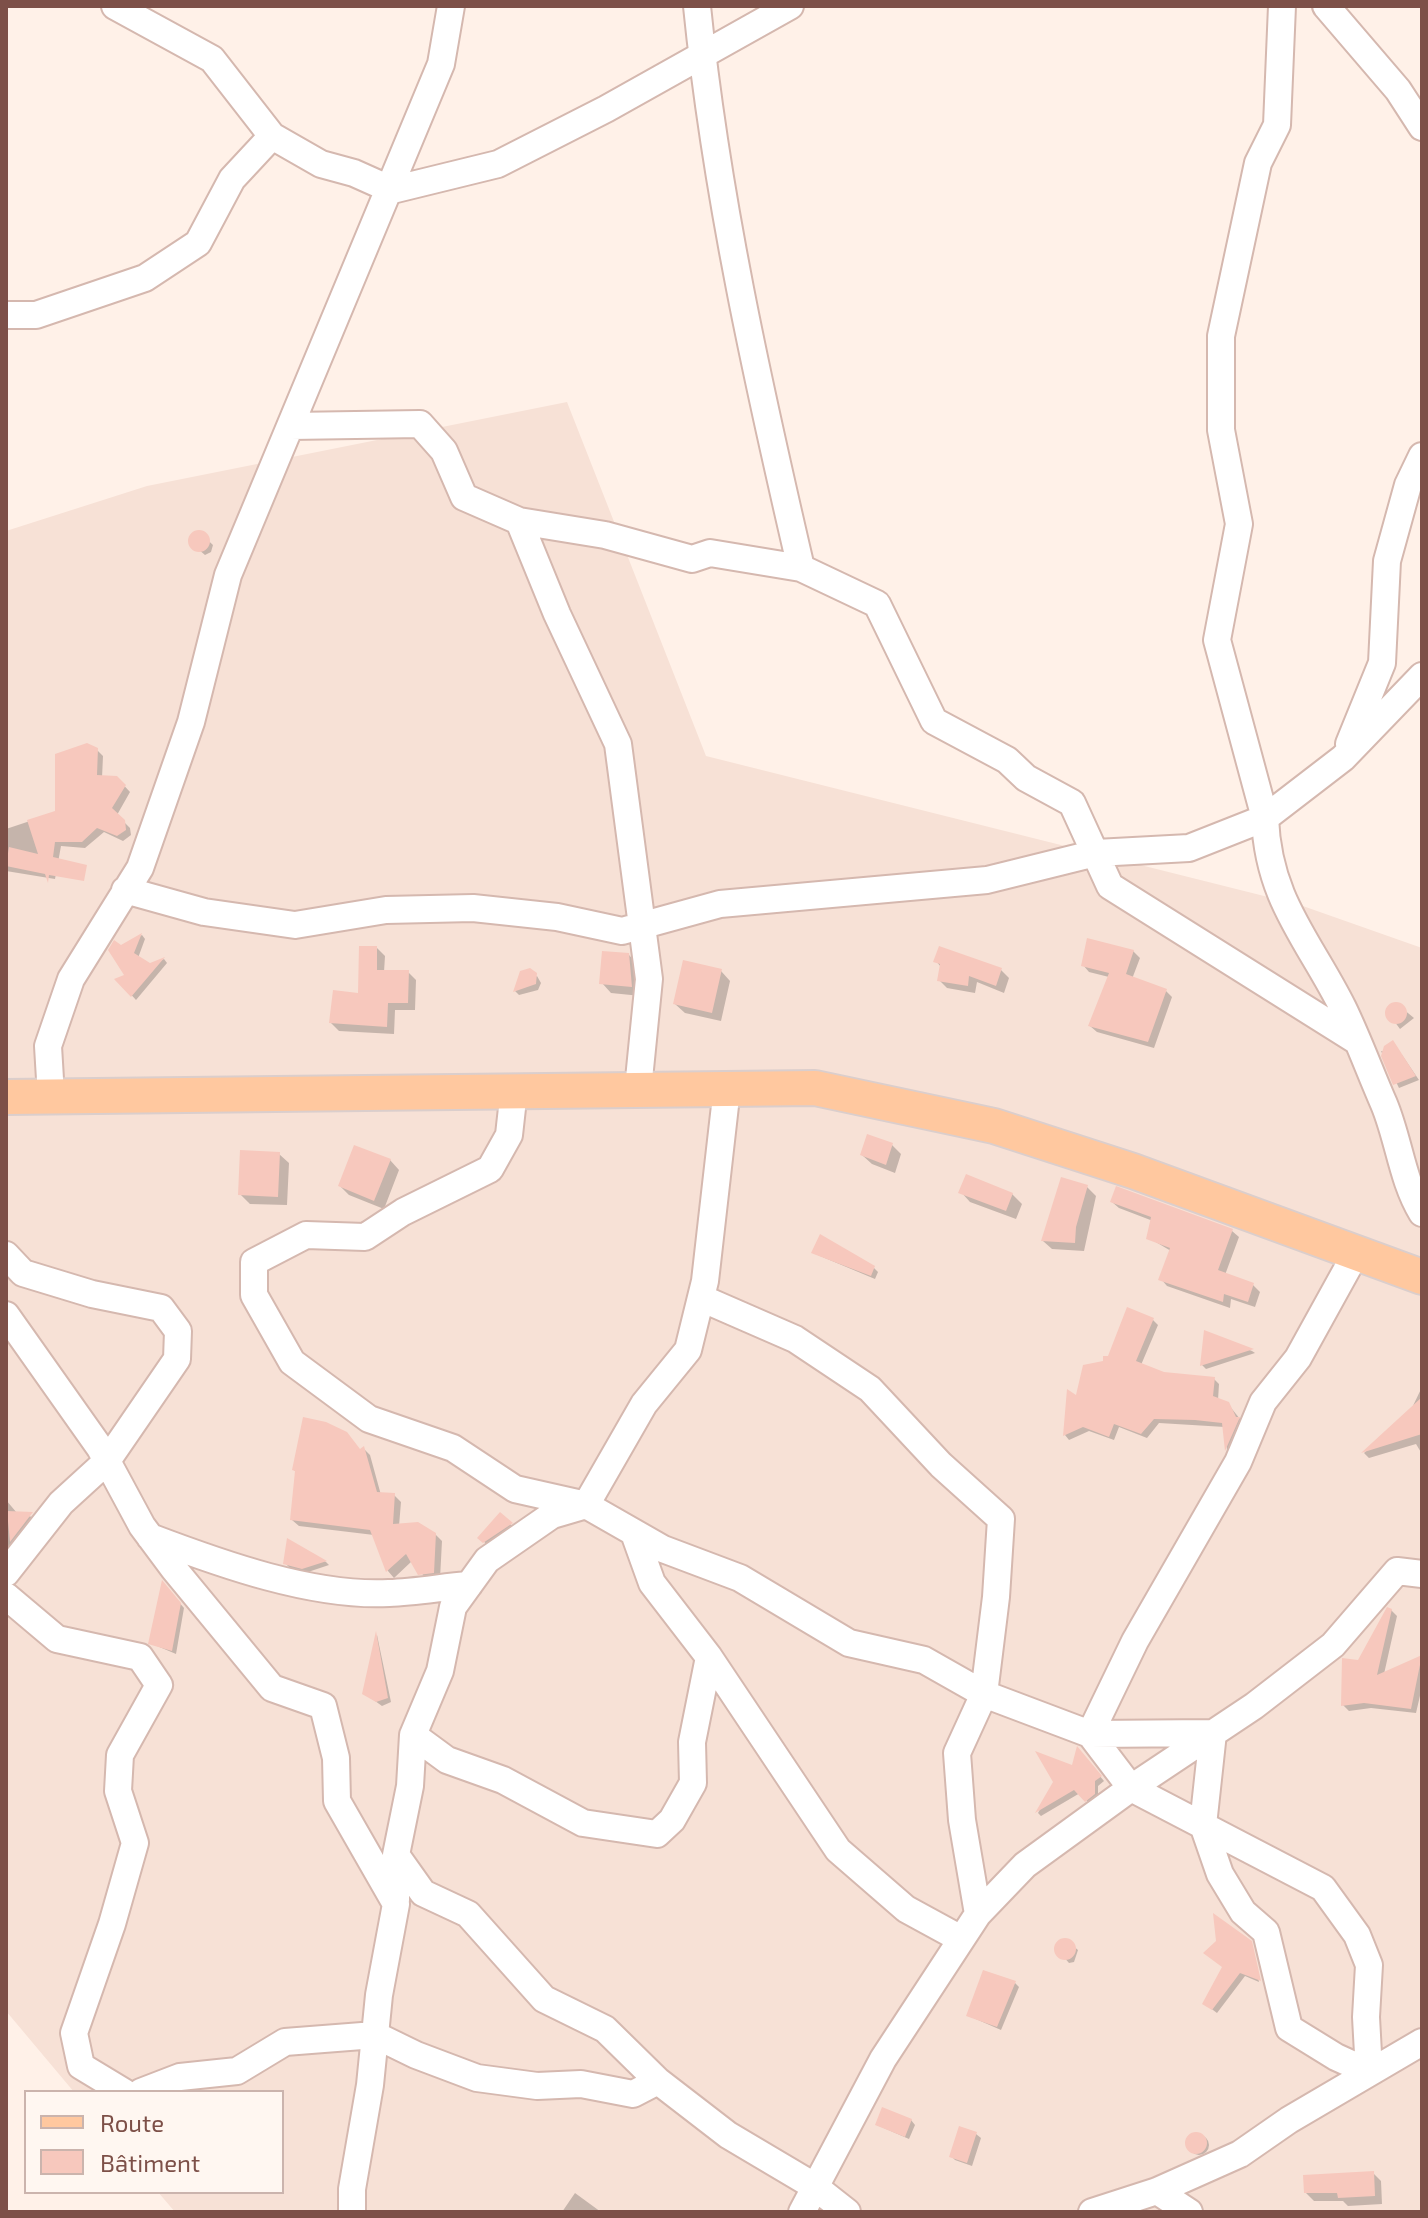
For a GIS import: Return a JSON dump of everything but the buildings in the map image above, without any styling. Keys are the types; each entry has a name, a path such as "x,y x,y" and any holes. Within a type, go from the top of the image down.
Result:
{"main road":[{"path":"6,1097 815,1088 994,1126 1133,1171 1422,1277"}],"street":[{"path":"115,6 212,59 272,136 321,164 354,173 392,190 498,164 606,109 790,6"},
{"path":"51,1096 48,1046 71,979 140,868 191,722 228,575 392,190 441,64 451,6"},
{"path":"697,6 702,54 767,419 801,568"},
{"path":"1282,6 1277,125 1258,163 1221,336 1221,430 1239,524 1217,640 1265,818 1266,852 1281,895 1301,940 1342,1007 1393,1127 1411,1194 1422,1213"},
{"path":"1326,6 1398,90 1422,127"},
{"path":"6,315 36,315 145,278 188,250 198,243 232,179 272,136"},
{"path":"291,426 420,424 444,451 464,497 519,521 605,535 692,559 710,553 801,568 877,604 934,721 1007,760 1026,778 1072,803 1110,886 1357,1041"},
{"path":"1343,758 1382,663 1387,561 1408,485 1422,456"},
{"path":"519,521 557,614 618,744 649,979 638,1089"},
{"path":"125,890 204,912 295,925 386,910 473,908 557,917 622,931 720,904 987,880 1096,853 1189,848 1265,818 1343,758 1422,676"},
{"path":"352,2212 352,2189 396,1904 396,1855 410,1786 413,1735 440,1671 453,1607 487,1560 552,1515 586,1505 644,1404 688,1350 701,1298 719,1178 727,1088"},
{"path":"514,1090 509,1135 490,1169 403,1212 365,1237 306,1235 254,1262 254,1295 292,1362 369,1419 453,1448 515,1489 586,1505 663,1549 740,1578 849,1643 924,1660 984,1694 1090,1734 1213,1733"},
{"path":"1090,1734 1135,1641 1238,1462 1263,1402 1298,1358 1356,1253"},
{"path":"6,1255 23,1273 92,1294 161,1308 178,1331 177,1359 107,1461 61,1503 6,1573"},
{"path":"701,1298 795,1339 870,1389 941,1465 1001,1519 996,1597 984,1694 957,1753 962,1820 978,1914"},
{"path":"6,1315 107,1461 150,1537 272,1688 323,1706 336,1758 337,1801 396,1904"},
{"path":"634,1533 652,1583 709,1657 838,1850 906,1909 961,1939"},
{"path":"150,1537 261,1574 325,1587 387,1593 469,1585"},
{"path":"802,2212 883,2059 978,1914 1025,1865 1131,1788 1254,1706 1333,1645 1397,1571 1422,1574"},
{"path":"6,1596 57,1639 140,1657 159,1685 120,1755 118,1791 135,1843 112,1924 74,2033 81,2066 121,2090"},
{"path":"413,1735 447,1760 503,1780 583,1823 657,1834 672,1820 693,1783 692,1742 709,1657"},
{"path":"1213,1733 1203,1825 1220,1874 1243,1912 1266,1932 1289,2028 1336,2057 1369,2072"},
{"path":"1090,1734 1131,1788 1323,1888 1357,1935 1369,1965 1366,2017 1369,2072"},
{"path":"396,1855 423,1893 468,1914 544,1999 605,2029 658,2081 728,2135 814,2186 847,2212"},
{"path":"146,2090 180,2077 237,2071 285,2042 375,2035 416,2055 477,2078 537,2086 581,2084 633,2094 658,2081"},
{"path":"1092,2212 1157,2191 1240,2154 1422,2042"},
{"path":"1157,2191 1189,2212"}],"shaded area":[{"path":"567,402 706,756 1300,905 1422,948 1422,2212 175,2212 160,2194 284,2194 284,2090 72,2090 6,2011 6,531 147,486"}]}
